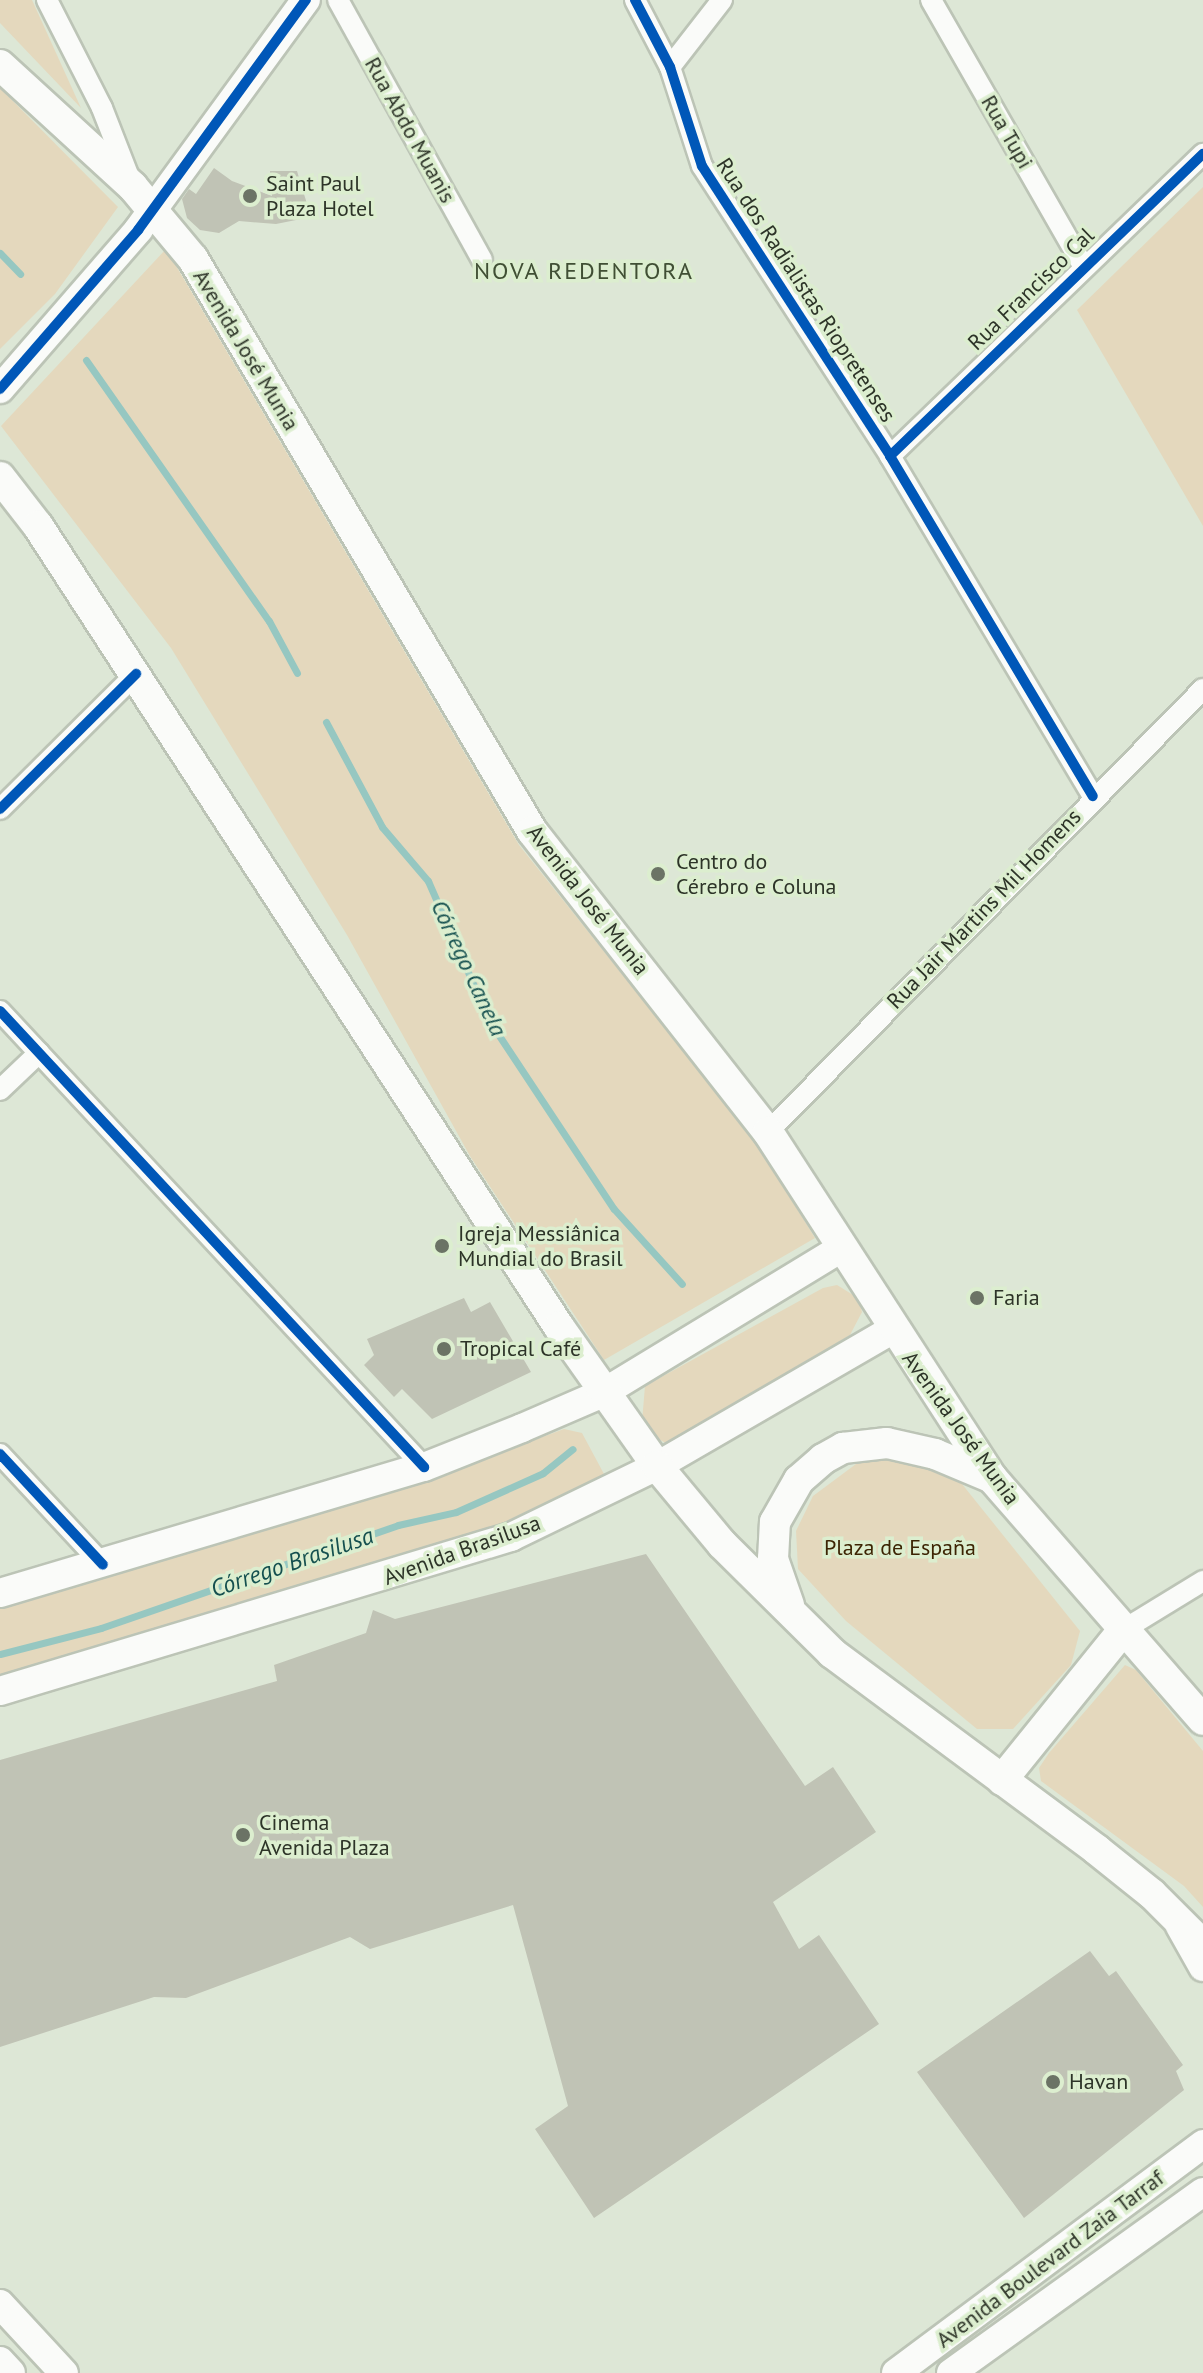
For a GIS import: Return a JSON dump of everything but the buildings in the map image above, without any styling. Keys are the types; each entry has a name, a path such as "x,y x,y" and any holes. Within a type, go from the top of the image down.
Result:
{"main road":[{"path":"0,389 153,210 306,0"},
{"name":"Avenida José Munia","path":"0,65 133,187 193,259 532,831 768,1132 892,1330 992,1478 1203,1720"},
{"path":"0,477 136,674 603,1393 657,1466 722,1544 832,1653 1141,1885 1203,1945"},
{"path":"0,1593 103,1565 424,1467 603,1393 840,1249"},
{"name":"Avenida Brasilusa","path":"0,1691 511,1537 657,1466 892,1330"},
{"path":"794,1616 777,1575 772,1546 783,1501 809,1469 843,1448 887,1443 935,1454 992,1478"},
{"path":"1086,1674 1092,1594"},
{"path":"1002,1780 1123,1630"},
{"path":"1176,1918 1203,1967"},
{"name":"Avenida Boulevard Zaia Tarraf","path":"896,2373 1203,2144"},
{"name":"Avenida Boulevard Zaia Tarraf","path":"951,2373 1203,2192"},
{"path":"0,2304 64,2373"},
{"path":"0,2361 11,2373"}],"street":[{"path":"47,0 102,108 133,187"},
{"name":"Rua Abdo Muanis","path":"338,0 482,260"},
{"name":"Rua dos Radialistas Riopretenses","path":"635,0 670,67 702,166 890,456 1093,796"},
{"path":"670,67 722,0"},
{"name":"Rua Tupi","path":"931,0 1083,265"},
{"name":"Rua Francisco Cal","path":"890,456 1083,265 1203,154"},
{"path":"0,809 136,674"},
{"name":"Rua Jair Martins Mil Homens","path":"768,1132 1093,796 1203,689"},
{"path":"0,1011 424,1467"},
{"path":"0,1090 39,1053"},
{"path":"0,1454 103,1565"},
{"path":"1123,1630 1203,1581"}],"green space":[{"path":"0,0 32,0 81,108 0,23"},
{"path":"0,88 118,207 55,294 0,349"},
{"path":"1203,187 1203,526 1077,310"},
{"path":"166,249 519,845 756,1142 815,1238 604,1360 470,1156 347,935 171,648 1,426"},
{"path":"837,1285 858,1298 862,1312 850,1335 669,1445 650,1434 642,1422 645,1386 823,1288"},
{"path":"564,1429 582,1433 604,1474 581,1493 515,1525 0,1678 0,1605 185,1554 451,1471"},
{"name":"Plaza de España","path":"890,1456 918,1458 962,1484 1080,1631 1071,1665 1013,1729 977,1729 846,1621 798,1569 796,1531 813,1496 856,1464"},
{"path":"1125,1665 1136,1670 1203,1751 1203,1907 1184,1886 1041,1781 1039,1768 1049,1753"}],"waterway":[{"name":"Córrego Canela","path":"0,253 20,274"},
{"name":"Córrego Canela","path":"86,360 269,621 297,673"},
{"name":"Córrego Canela","path":"326,722 382,827 428,881 490,1022 614,1209 682,1284"},
{"name":"Córrego Brasilusa","path":"0,1654 101,1628 398,1525 456,1512 543,1473 573,1449"}],"cycle path":[{"path":"0,389 138,230 306,0"},
{"path":"635,0 670,67 702,166 890,456 1093,796"},
{"path":"890,456 1203,154"},
{"path":"0,809 136,674"},
{"path":"0,1011 424,1467"},
{"path":"0,1454 103,1565"}],"place":[{"name":"Saint Paul Plaza Hotel","path":"250,196"},
{"name":"Centro do Cérebro e Coluna","path":"658,874"},
{"name":"Igreja Messiânica Mundial do Brasil","path":"442,1246"},
{"name":"Faria","path":"977,1298"},
{"name":"Tropical Café","path":"444,1349"},
{"name":"Cinema Avenida Plaza","path":"243,1835"},
{"name":"Havan","path":"1053,2082"}],"district":[{"name":"NOVA REDENTORA","path":"584,271"}]}
